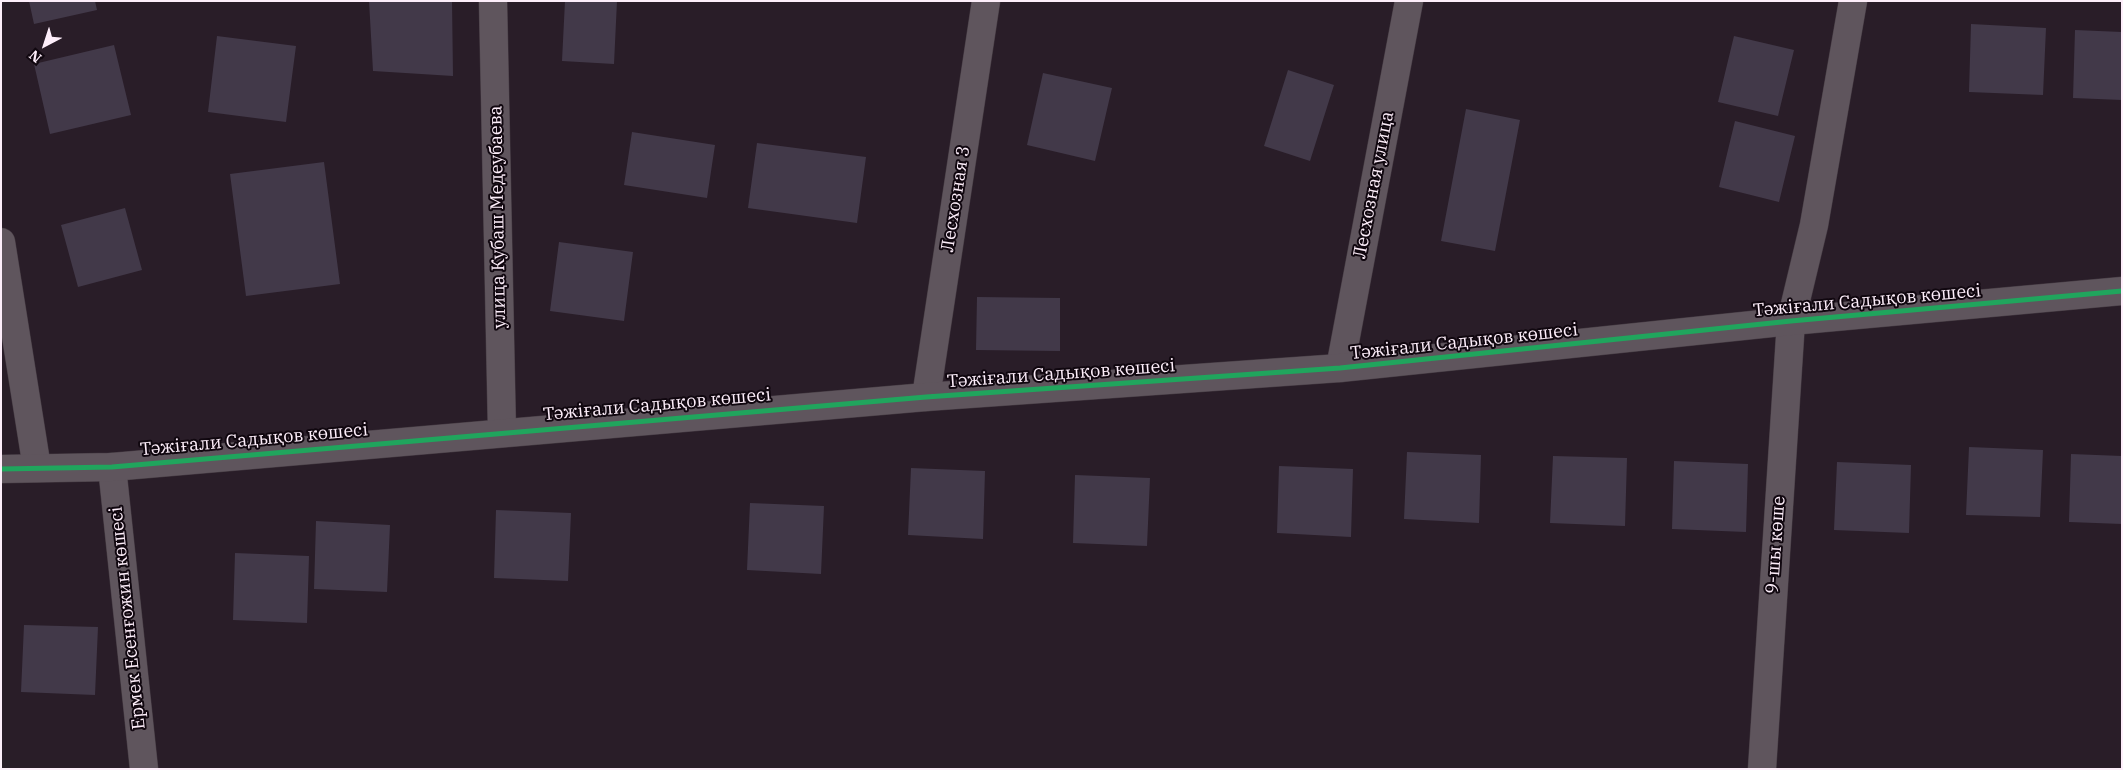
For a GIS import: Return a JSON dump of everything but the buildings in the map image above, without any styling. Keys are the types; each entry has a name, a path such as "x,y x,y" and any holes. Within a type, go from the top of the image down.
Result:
{"street":[{"name":"улица Кубаш Медеубаева","path":"493,1 502,432"},
{"name":"Лесхозная 3","path":"926,397 986,1"},
{"name":"Лесхозная улица","path":"1340,368 1409,1"},
{"name":"9-шы көше","path":"1762,769 1790,321 1814,225 1853,1"},
{"path":"1,242 37,468"},
{"name":"Тәжіғали Садықов көшесі","path":"1,470 112,467 926,397 1340,368 1790,321 2122,291"},
{"name":"Ермек Есенғожин көшесі","path":"112,467 144,769"}],"cycle path":[{"path":"1,469 112,467 926,397 1340,368 1791,321 2122,291"}]}
